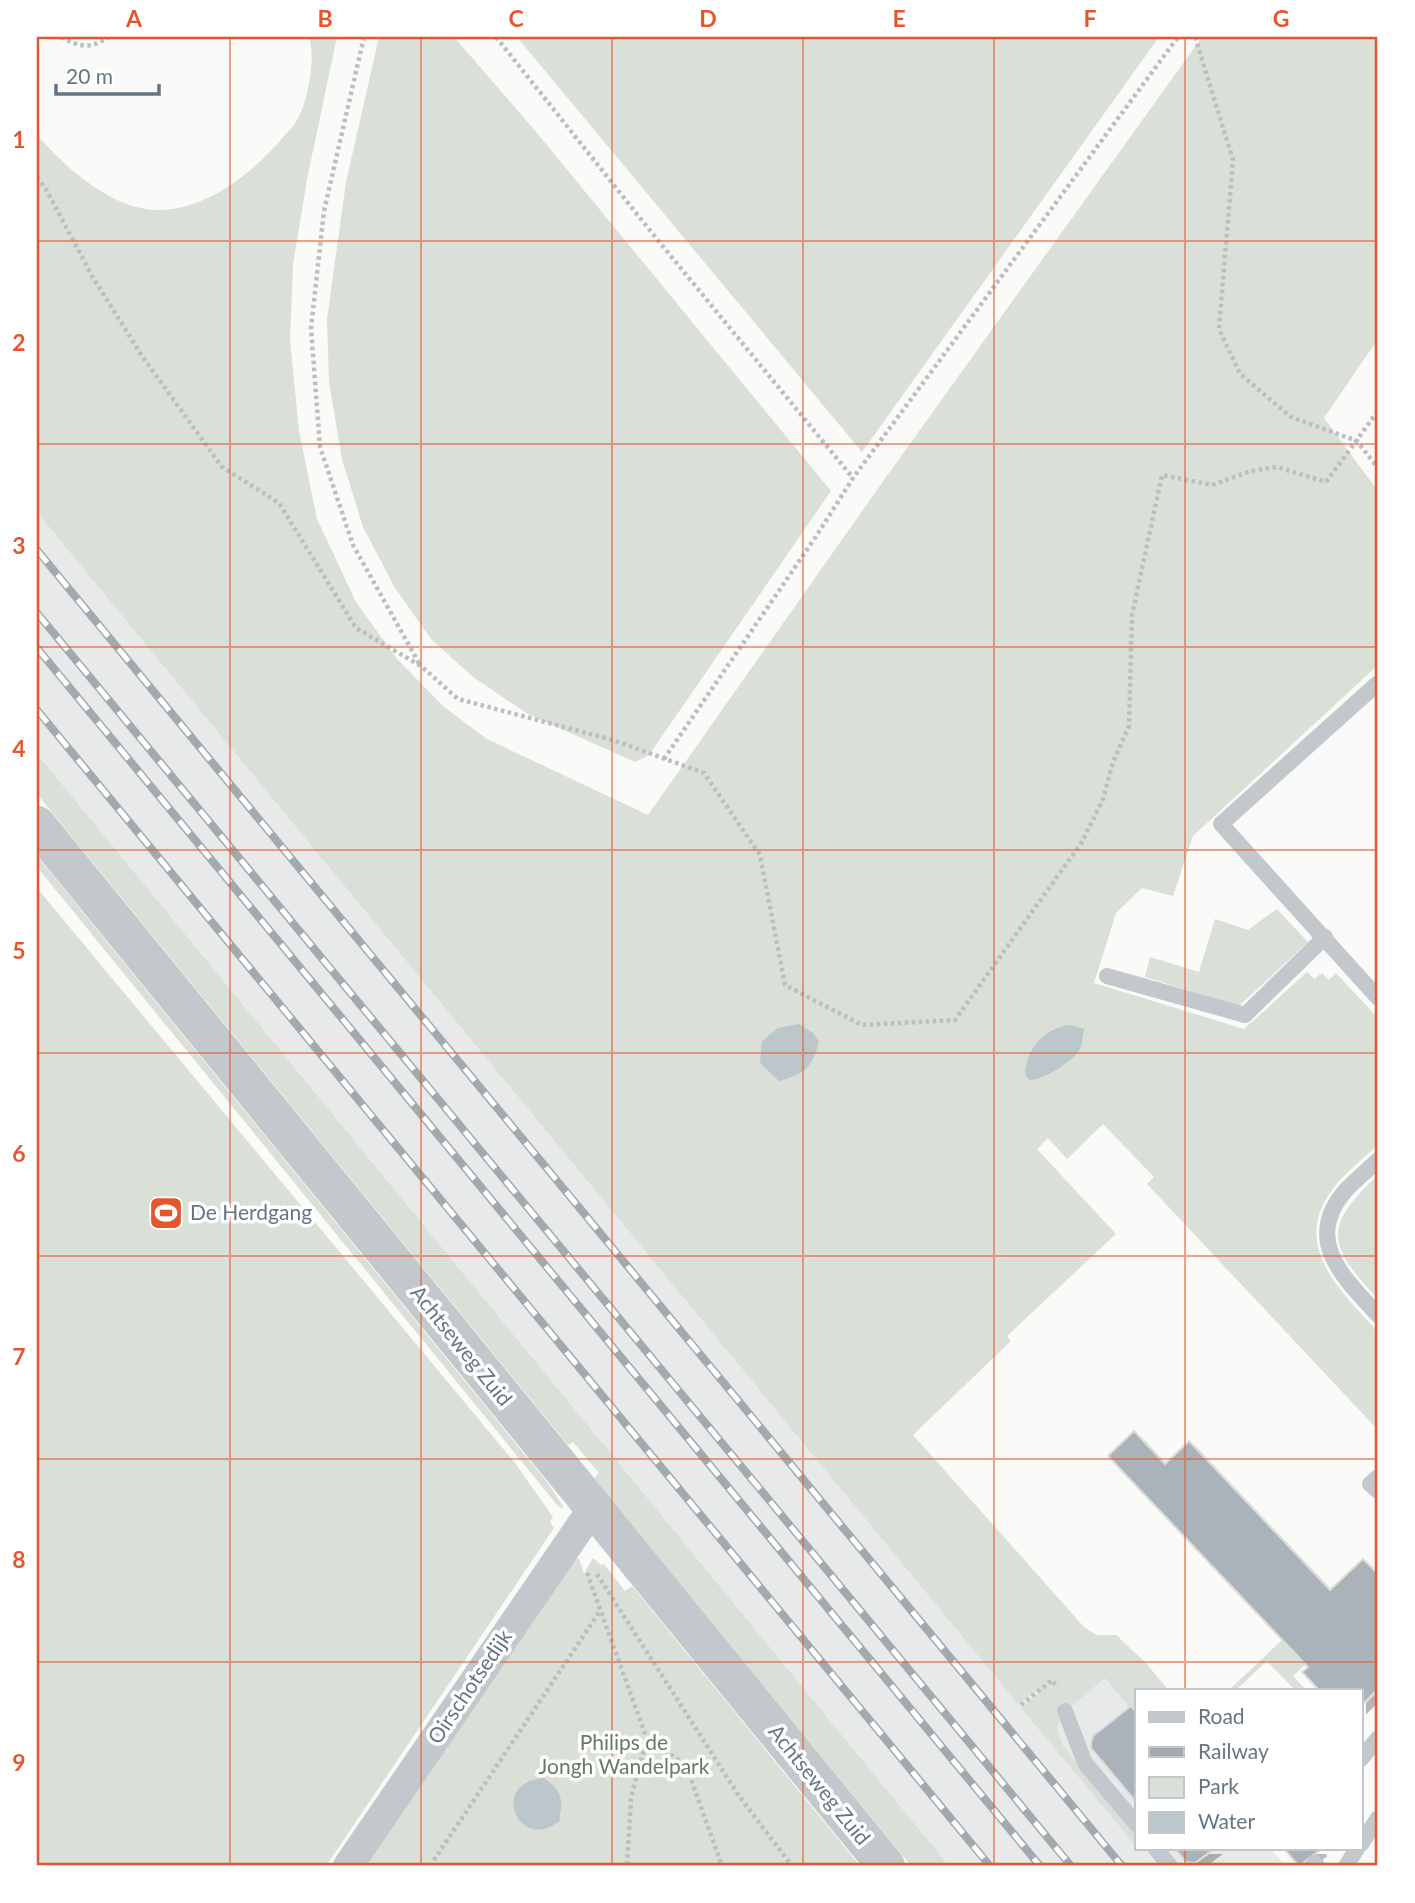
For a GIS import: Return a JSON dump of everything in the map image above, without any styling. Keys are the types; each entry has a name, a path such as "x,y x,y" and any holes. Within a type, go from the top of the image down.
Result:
{"street":[{"name":"Achtseweg Zuid","path":"37,825 886,1866"},
{"name":"Oirschotsedijk","path":"348,1866 593,1508"}],"lane":[{"path":"1378,682 1222,824 1378,999"},
{"path":"1107,976 1245,1015 1325,937"},
{"path":"1378,1160 1346,1190 1337,1203 1331,1214 1328,1239 1336,1267 1378,1315"},
{"path":"1378,1477 1370,1485 1378,1491"},
{"path":"1065,1710 1085,1763 1135,1823"},
{"path":"1362,1758 1378,1738"},
{"path":"1362,1842 1378,1818"},
{"path":"1157,1850 1170,1866"},
{"path":"1346,1866 1356,1850"}],"path":[{"path":"61,37 80,47 96,45 109,37"},
{"path":"364,37 324,211 311,328 320,447 353,545 421,666"},
{"path":"496,37 656,238 853,478"},
{"path":"664,759 853,478 1178,37"},
{"path":"1195,37 1233,160 1219,329 1240,374 1291,416 1357,441 1378,468"},
{"path":"37,177 92,276 142,356 222,467 279,503 356,628 421,666 458,699 613,740 704,773 760,855 785,985 862,1025 955,1020 1082,842 1103,799 1129,726 1132,615 1162,475 1212,485 1251,471 1277,467 1326,482 1378,411"},
{"path":"592,1565 739,1796 792,1866"},
{"path":"585,1569 647,1739 631,1797 627,1866"},
{"path":"430,1866 600,1611"},
{"path":"1021,1705 1038,1691"},
{"path":"647,1739 686,1765 722,1866"}],"shaded area":[{"path":"37,425 1081,1679 1111,1656 1136,1689 1135,1850 1272,1850 1286,1866 922,1866 37,779"}],"green space":[{"path":"309,37 337,37 307,179 293,265 290,339 299,431 317,519 356,602 397,659 444,707 487,739 648,815 1202,37 1378,37 1378,339 1324,418 1378,491 1378,665 1193,836 1173,896 1142,888 1116,913 1094,983 1244,1029 1307,972 1314,979 1322,973 1329,980 1336,973 1378,1018 1378,1145 1332,1190 1320,1211 1316,1231 1326,1267 1337,1285 1378,1332 1378,1430 1147,1184 1154,1177 1103,1124 1067,1159 1048,1138 1037,1149 1116,1234 1007,1336 1011,1341 913,1435 1085,1628 1097,1635 1116,1635 1146,1663 1167,1689 1135,1689 1135,1714 1105,1678 1062,1714 1058,1723 1064,1747 1135,1835 1135,1845 1021,1708 1039,1693 1037,1689 1018,1704 37,512 37,135 82,178 122,202 156,210 197,203 234,183 267,155 295,123 301,112 310,79"},
{"path":"379,37 454,37 532,127 831,491 649,755 635,762 528,714 473,677 431,639 395,588 363,527 342,459 329,382 327,319 346,182"},
{"path":"517,37 1159,37 862,452"},
{"path":"37,754 949,1866 911,1866 594,1478 599,1473 573,1442 568,1445 37,794"},
{"path":"37,856 547,1482 563,1509 37,867"},
{"name":"De Herdgang","path":"37,888 515,1463 553,1517 550,1522 554,1528 326,1866 37,1866"},
{"path":"1277,909 1308,942 1239,1006 1145,977 1150,957 1199,972 1215,919 1248,930"},
{"path":"1378,1175 1376,1297 1348,1262 1340,1248 1338,1235 1340,1222 1348,1208"},
{"name":"Philips de Jongh Wandelpark","path":"571,1557 579,1559 584,1574 593,1558 601,1565 604,1564 625,1591 632,1586 860,1866 358,1866"},
{"path":"1282,1640 1305,1665 1293,1676 1305,1689 1294,1689 1267,1661 1237,1689 1230,1689"}],"water":[{"path":"799,1024 813,1033 819,1042 816,1051 806,1069 779,1081 760,1063 762,1041 778,1028"},
{"path":"1070,1025 1085,1029 1077,1054 1049,1074 1029,1080 1025,1075 1026,1066 1038,1041 1052,1030"},
{"path":"544,1778 560,1797 559,1822 546,1828 533,1829 524,1825 518,1817 514,1798 519,1789 528,1782"}],"building":[{"path":"1134,1431 1165,1464 1189,1441 1330,1590 1363,1559 1378,1574 1378,1689 1362,1705 1362,1689 1318,1689 1302,1672 1308,1667 1108,1456"},
{"path":"1131,1706 1135,1711 1135,1801 1091,1748 1093,1736"},
{"path":"1176,1850 1213,1850 1195,1863 1186,1862"},
{"path":"1285,1850 1320,1850 1299,1866"}],"railway":[{"path":"37,550 1122,1866"},
{"path":"37,613 1071,1866"},
{"path":"37,648 1040,1866"},
{"path":"37,710 990,1866"}],"place":[{"name":"De Herdgang","path":"166,1213"}]}
